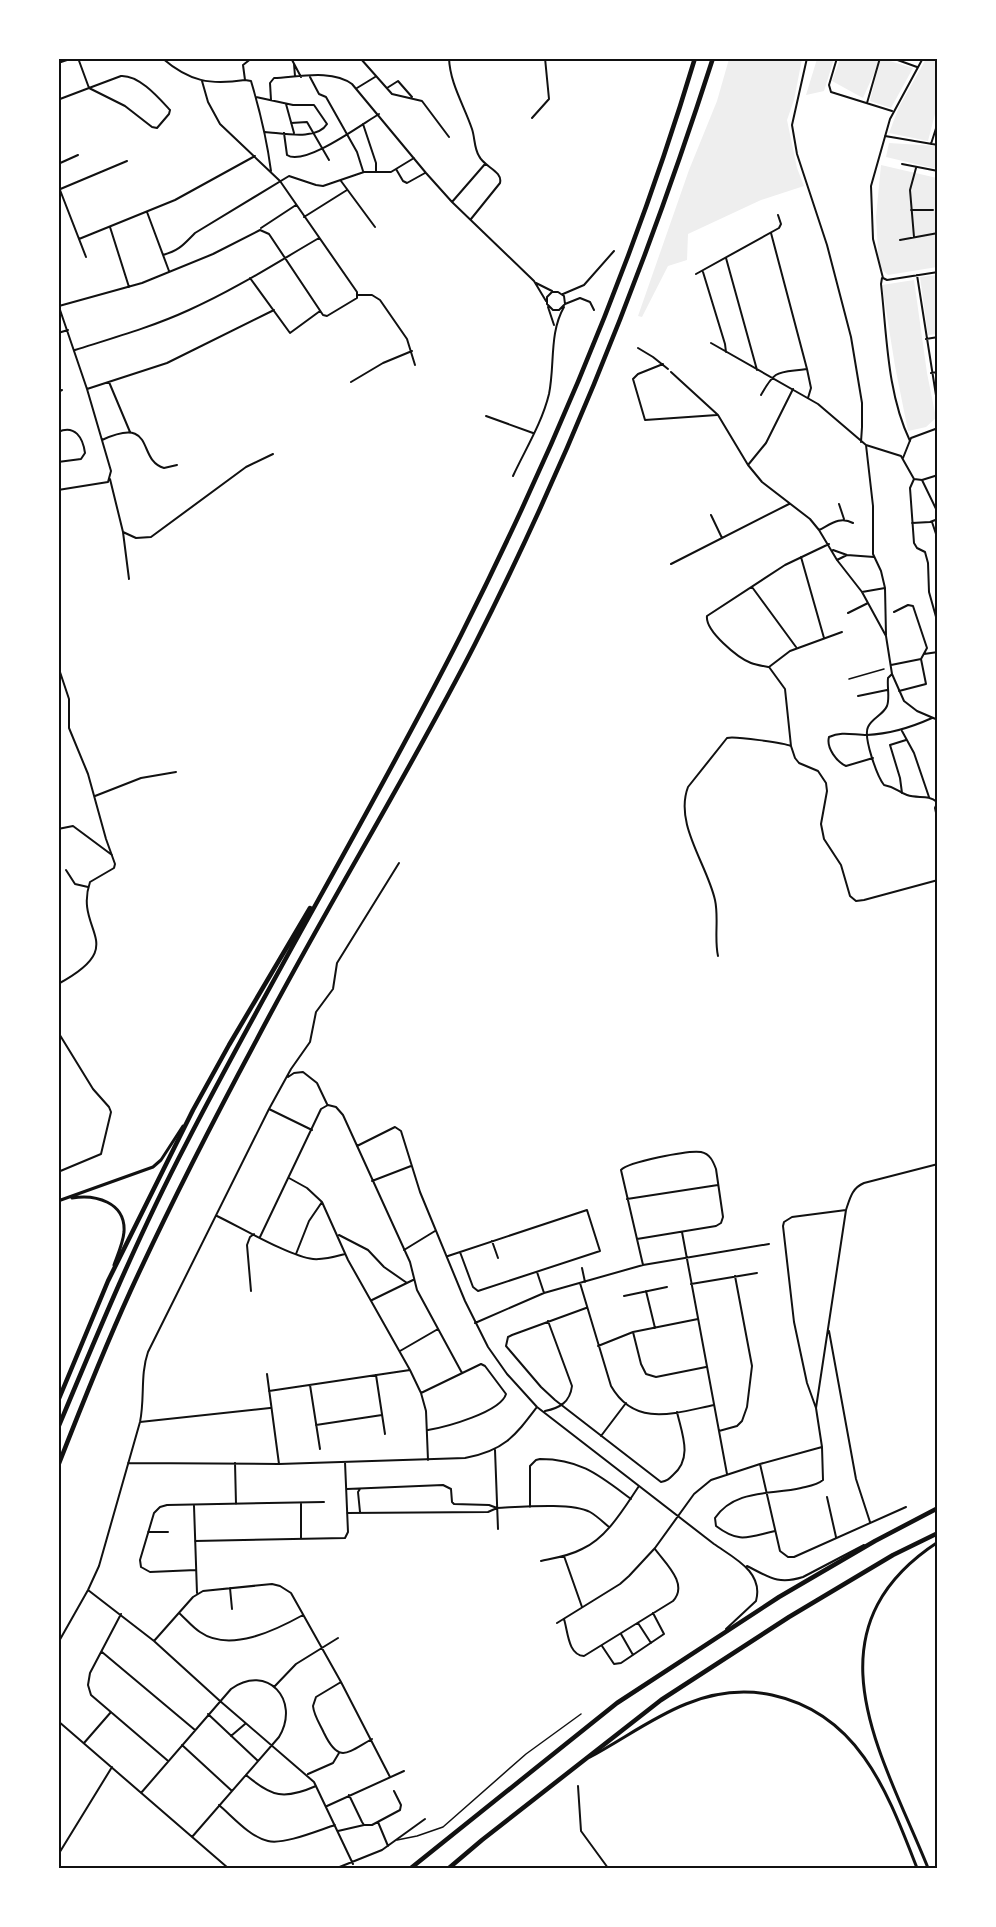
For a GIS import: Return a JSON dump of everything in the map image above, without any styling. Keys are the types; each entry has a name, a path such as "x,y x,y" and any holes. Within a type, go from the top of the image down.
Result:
{"highway":[{"path":"58,1428 117,1289 184,1146 459,638 549,452 625,265 676,121 694,58"},
{"path":"58,1466 116,1324 166,1215 257,1037 429,732 535,521 600,373 640,271 713,58"},
{"path":"58,1401 108,1281 193,1110 278,959 325,886"},
{"path":"411,1869 617,1703 779,1597 875,1541 938,1508"},
{"path":"449,1869 482,1840 661,1700 789,1617 893,1555 938,1533"}],"street":[{"path":"58,63 73,58"},
{"path":"60,99 89,88 121,76 133,77 169,109 170,113 158,127 153,128 125,106 89,88 78,58"},
{"path":"162,58 179,71 202,81 216,83 251,81 265,132 271,171"},
{"path":"245,80 243,63 252,58"},
{"path":"291,58 302,77"},
{"path":"449,58 452,80 471,126 477,153 484,164 499,175 501,181 470,220"},
{"path":"532,118 549,99 545,58"},
{"path":"807,58 792,125 797,154 827,245 853,345 862,403 861,442"},
{"path":"837,58 829,85 834,94 893,112"},
{"path":"867,103 880,58"},
{"path":"892,58 917,67"},
{"path":"910,441 900,418 894,394 882,278 873,239 871,186 893,112 922,58"},
{"path":"361,59 394,95 412,97 422,101 449,137"},
{"path":"294,64 296,77"},
{"path":"310,76 318,93 326,97 357,152 363,172"},
{"path":"357,88 376,76"},
{"path":"271,100 270,82 274,78 338,77 357,88 452,202 534,281 546,301 555,327"},
{"path":"202,81 208,102 220,124 280,181 358,295"},
{"path":"387,88 398,81 412,97"},
{"path":"256,97 286,104 311,105 316,107 327,124 315,134 265,132"},
{"path":"286,104 294,133"},
{"path":"284,133 287,155 290,157 323,149 379,114"},
{"path":"291,123 306,121 329,160"},
{"path":"931,144 938,122"},
{"path":"363,124 376,163 376,172"},
{"path":"885,136 938,145"},
{"path":"58,164 78,155"},
{"path":"79,239 188,194 255,156"},
{"path":"163,255 184,246 195,233 291,175 319,186 363,172 387,172 414,158"},
{"path":"86,257 59,190 127,161"},
{"path":"452,202 484,164"},
{"path":"902,164 938,171"},
{"path":"914,237 910,183 915,168"},
{"path":"396,169 403,181 407,183 426,173"},
{"path":"340,180 375,227"},
{"path":"304,217 347,190"},
{"path":"129,579 123,532 109,481 111,471 75,350 59,305 129,287 213,254 260,230 296,205"},
{"path":"911,210 933,210"},
{"path":"147,212 170,272"},
{"path":"696,274 771,233 780,226 778,215"},
{"path":"110,227 129,287"},
{"path":"260,230 269,234 325,316 356,299 358,295 369,294 378,298 404,334 412,351 415,365"},
{"path":"771,233 807,369 811,388 808,398"},
{"path":"900,240 938,233"},
{"path":"75,350 171,318 206,302 319,238"},
{"path":"534,281 563,294 584,285 614,251"},
{"path":"726,258 757,370"},
{"path":"703,270 726,352"},
{"path":"882,278 887,280 938,272"},
{"path":"917,275 938,408"},
{"path":"250,278 290,333 320,311"},
{"path":"546,301 549,294 555,291"},
{"path":"513,476 543,414 550,388 555,327 564,305 563,294"},
{"path":"548,307 556,311 564,305 583,298 590,302 594,310"},
{"path":"87,389 175,359 274,310"},
{"path":"58,333 68,330"},
{"path":"926,339 938,337"},
{"path":"711,343 824,408 866,446 903,458 914,478 922,480 938,475"},
{"path":"638,348 663,364 718,415 748,465 762,482 810,519 862,592 886,636"},
{"path":"351,382 382,363 412,351"},
{"path":"663,364 638,374 633,379 645,420 718,415"},
{"path":"761,395 771,377 779,373 807,369"},
{"path":"931,373 938,372"},
{"path":"109,382 130,432"},
{"path":"748,465 766,443 793,389"},
{"path":"486,416 533,433"},
{"path":"903,458 914,436 938,428"},
{"path":"58,432 68,429 76,432 82,439 85,453 81,459 58,462"},
{"path":"102,440 130,432 137,434 160,467 177,465"},
{"path":"866,446 873,506 874,557 881,571 885,588 886,636 892,674 899,691 910,706 938,720"},
{"path":"123,532 136,538 151,537 246,467 273,454"},
{"path":"914,478 910,488 912,523 916,547 925,552 928,563 929,590 936,608 938,624"},
{"path":"922,480 938,513"},
{"path":"58,490 109,481"},
{"path":"671,564 789,504"},
{"path":"839,504 844,519"},
{"path":"711,515 722,538"},
{"path":"819,530 837,520 844,519 853,523"},
{"path":"912,523 932,522 938,519"},
{"path":"932,522 938,540"},
{"path":"828,544 801,557 752,587 709,615 706,621 714,633 747,662 773,670 786,692 791,746 797,761 818,771 826,783 827,791 821,832 841,865 848,891 853,899 860,901 938,879"},
{"path":"833,550 847,555 874,557"},
{"path":"837,560 847,555"},
{"path":"801,557 825,638"},
{"path":"752,587 797,648"},
{"path":"862,592 885,588"},
{"path":"848,613 868,603"},
{"path":"894,612 908,605 914,606 926,646 921,659 926,684 899,691"},
{"path":"769,667 797,648 842,632"},
{"path":"58,635 60,672 69,699 69,728 83,760 115,864 114,868 90,882 88,887 86,902 97,942 96,952 83,969 58,984"},
{"path":"924,654 938,652"},
{"path":"890,665 921,659"},
{"path":"892,674 888,678 886,708 871,722 866,735 873,758 884,785 894,786 909,796 929,797 937,802 935,808 938,822"},
{"path":"858,696 888,690"},
{"path":"938,702 938,715"},
{"path":"873,758 843,765 830,748 829,737 843,733 866,735 902,730 932,718"},
{"path":"902,730 914,753 929,797"},
{"path":"718,956 716,902 688,829 684,796 688,787 727,738 735,737 791,746"},
{"path":"902,793 890,745 906,740"},
{"path":"95,796 141,778 176,772"},
{"path":"58,829 74,826 112,856"},
{"path":"58,1643 99,1566 140,1422 144,1398 143,1375 148,1352 269,1109 310,1042 316,1012 333,989 337,963 399,863"},
{"path":"66,870 75,884 88,887"},
{"path":"58,1032 93,1089 110,1109 108,1132 103,1140 102,1152 96,1157 58,1172"},
{"path":"286,1078 294,1073 303,1072 317,1083 328,1105"},
{"path":"260,1237 321,1109 332,1105 339,1110 350,1130 411,1266 413,1280 462,1373"},
{"path":"269,1109 312,1130"},
{"path":"58,1201 153,1167 161,1160 193,1110"},
{"path":"357,1146 395,1127 401,1131 411,1166 475,1323 507,1374 537,1407 677,1515 744,1565 774,1580 794,1580 803,1577 852,1550 875,1541"},
{"path":"637,1239 716,1226 721,1223 723,1217 714,1162 709,1156 702,1152 694,1152 623,1167 621,1170 643,1265"},
{"path":"816,1408 850,1196 859,1185 938,1164"},
{"path":"372,1180 411,1166"},
{"path":"288,1178 307,1188 322,1202 345,1254 410,1370 421,1393 427,1430 428,1460"},
{"path":"627,1199 718,1185"},
{"path":"64,1199 88,1196 104,1200 114,1206 122,1218 124,1230 122,1243 108,1281"},
{"path":"296,1254 309,1221 322,1202"},
{"path":"448,1256 492,1241 587,1210 600,1251 477,1291 473,1287 460,1252"},
{"path":"775,1531 745,1538 734,1538 715,1524 715,1518 728,1503 766,1493 790,1491 821,1482 823,1477 822,1447 816,1408 807,1383 794,1322 783,1226 784,1222 792,1216 846,1210"},
{"path":"216,1216 311,1259 330,1259 345,1254"},
{"path":"404,1250 437,1231"},
{"path":"681,1232 727,1474"},
{"path":"251,1291 247,1245 250,1236 255,1234"},
{"path":"337,1235 368,1250 384,1267 407,1283"},
{"path":"492,1241 498,1258"},
{"path":"475,1323 544,1293 643,1265 770,1244"},
{"path":"582,1268 585,1282"},
{"path":"537,1272 544,1293"},
{"path":"691,1284 757,1273"},
{"path":"720,1431 737,1426 742,1421 747,1407 752,1366 735,1276"},
{"path":"372,1300 413,1280"},
{"path":"580,1283 611,1386 626,1403 646,1414 657,1416 714,1405"},
{"path":"624,1296 667,1287"},
{"path":"646,1291 655,1328"},
{"path":"586,1308 512,1335 505,1342 506,1346 541,1387 562,1406 657,1480 665,1482 680,1470 684,1460 685,1450 677,1412"},
{"path":"598,1346 633,1332 698,1319"},
{"path":"544,1412 562,1406 571,1394 572,1382 548,1321"},
{"path":"400,1351 438,1329"},
{"path":"829,1329 856,1479 870,1522"},
{"path":"633,1332 641,1365 646,1374 656,1377 706,1367"},
{"path":"421,1393 478,1364 483,1364 505,1391 504,1400 457,1424 427,1430"},
{"path":"269,1391 410,1370"},
{"path":"267,1374 279,1464"},
{"path":"376,1375 385,1434"},
{"path":"310,1384 320,1449"},
{"path":"601,1436 626,1403"},
{"path":"127,1464 279,1464 465,1458 495,1450 516,1434 537,1407"},
{"path":"140,1422 270,1408"},
{"path":"316,1425 382,1415"},
{"path":"557,1623 620,1584 655,1548 694,1494 711,1480 822,1447"},
{"path":"495,1450 498,1529"},
{"path":"530,1507 530,1466 532,1462 540,1459 570,1461 584,1466 631,1499"},
{"path":"195,1541 345,1538 348,1534 345,1462"},
{"path":"235,1463 236,1504"},
{"path":"760,1464 780,1551 788,1557 794,1557 906,1507"},
{"path":"347,1489 443,1485 451,1489 452,1512"},
{"path":"541,1561 564,1556 589,1546 609,1527 639,1486"},
{"path":"360,1489 358,1492 361,1513"},
{"path":"827,1497 836,1537"},
{"path":"196,1570 150,1572 143,1569 140,1560 154,1513 160,1507 324,1502"},
{"path":"301,1503 301,1540"},
{"path":"453,1503 497,1508 579,1508 590,1512 609,1527"},
{"path":"194,1505 197,1593"},
{"path":"347,1513 488,1512 497,1508"},
{"path":"148,1532 168,1532"},
{"path":"928,1869 868,1719 861,1673 869,1626 883,1595 907,1566 938,1542"},
{"path":"564,1619 572,1650 577,1655 587,1656 675,1599 680,1588 678,1582 655,1548"},
{"path":"564,1556 582,1607"},
{"path":"717,1636 756,1601 758,1586 744,1565"},
{"path":"154,1641 197,1593 272,1584 280,1586 291,1593 372,1739 390,1777"},
{"path":"230,1588 232,1609"},
{"path":"88,1590 154,1641 245,1724 307,1775 327,1806 353,1864"},
{"path":"179,1613 208,1637 228,1640 248,1638 269,1632 303,1615"},
{"path":"602,1646 614,1664 621,1663 664,1634 653,1613"},
{"path":"121,1614 90,1673 88,1685 91,1695 168,1761"},
{"path":"638,1623 651,1643"},
{"path":"621,1634 633,1655"},
{"path":"274,1687 296,1664 338,1638"},
{"path":"102,1652 195,1730"},
{"path":"141,1792 231,1689 247,1681 266,1682 274,1687 284,1700 287,1712 283,1731 192,1837"},
{"path":"341,1682 316,1697 313,1706 331,1747 339,1753 350,1752 372,1739"},
{"path":"581,1763 668,1713 704,1698 741,1692 761,1693 799,1703 834,1724 855,1743 864,1755 880,1781 917,1869"},
{"path":"84,1743 111,1712"},
{"path":"208,1714 258,1761"},
{"path":"58,1721 228,1869"},
{"path":"231,1736 245,1724"},
{"path":"182,1745 232,1791"},
{"path":"307,1775 333,1763 339,1753"},
{"path":"58,1855 112,1767"},
{"path":"327,1806 404,1771"},
{"path":"246,1775 266,1791 283,1796 316,1786"},
{"path":"578,1786 581,1831 608,1869"},
{"path":"338,1831 364,1825 370,1826 400,1810 402,1805 394,1791"},
{"path":"349,1795 364,1825"},
{"path":"219,1805 254,1834 267,1841 279,1842 335,1825"},
{"path":"337,1869 353,1864 388,1846 425,1819"},
{"path":"378,1822 388,1846"}],"lane":[{"path":"849,679 884,669"},
{"path":"397,1840 443,1827 526,1754 581,1714"}],"shaded area":[{"path":"729,59 802,59 794,100 787,120 797,168 804,186 761,200 688,234 687,260 668,266 642,317 638,316 689,170 717,101"},
{"path":"817,59 834,59 824,91 806,95"},
{"path":"840,59 883,59 913,68 891,108 870,101 880,60 863,98 832,81"},
{"path":"926,59 938,59 937,106 928,141 889,133 899,107"},
{"path":"889,143 937,146 937,169 886,157"},
{"path":"881,165 937,178 937,267 888,275 879,267 876,217"},
{"path":"937,275 937,334 928,335 920,277"},
{"path":"914,280 927,373 936,418 926,427 908,431 882,285"}]}
